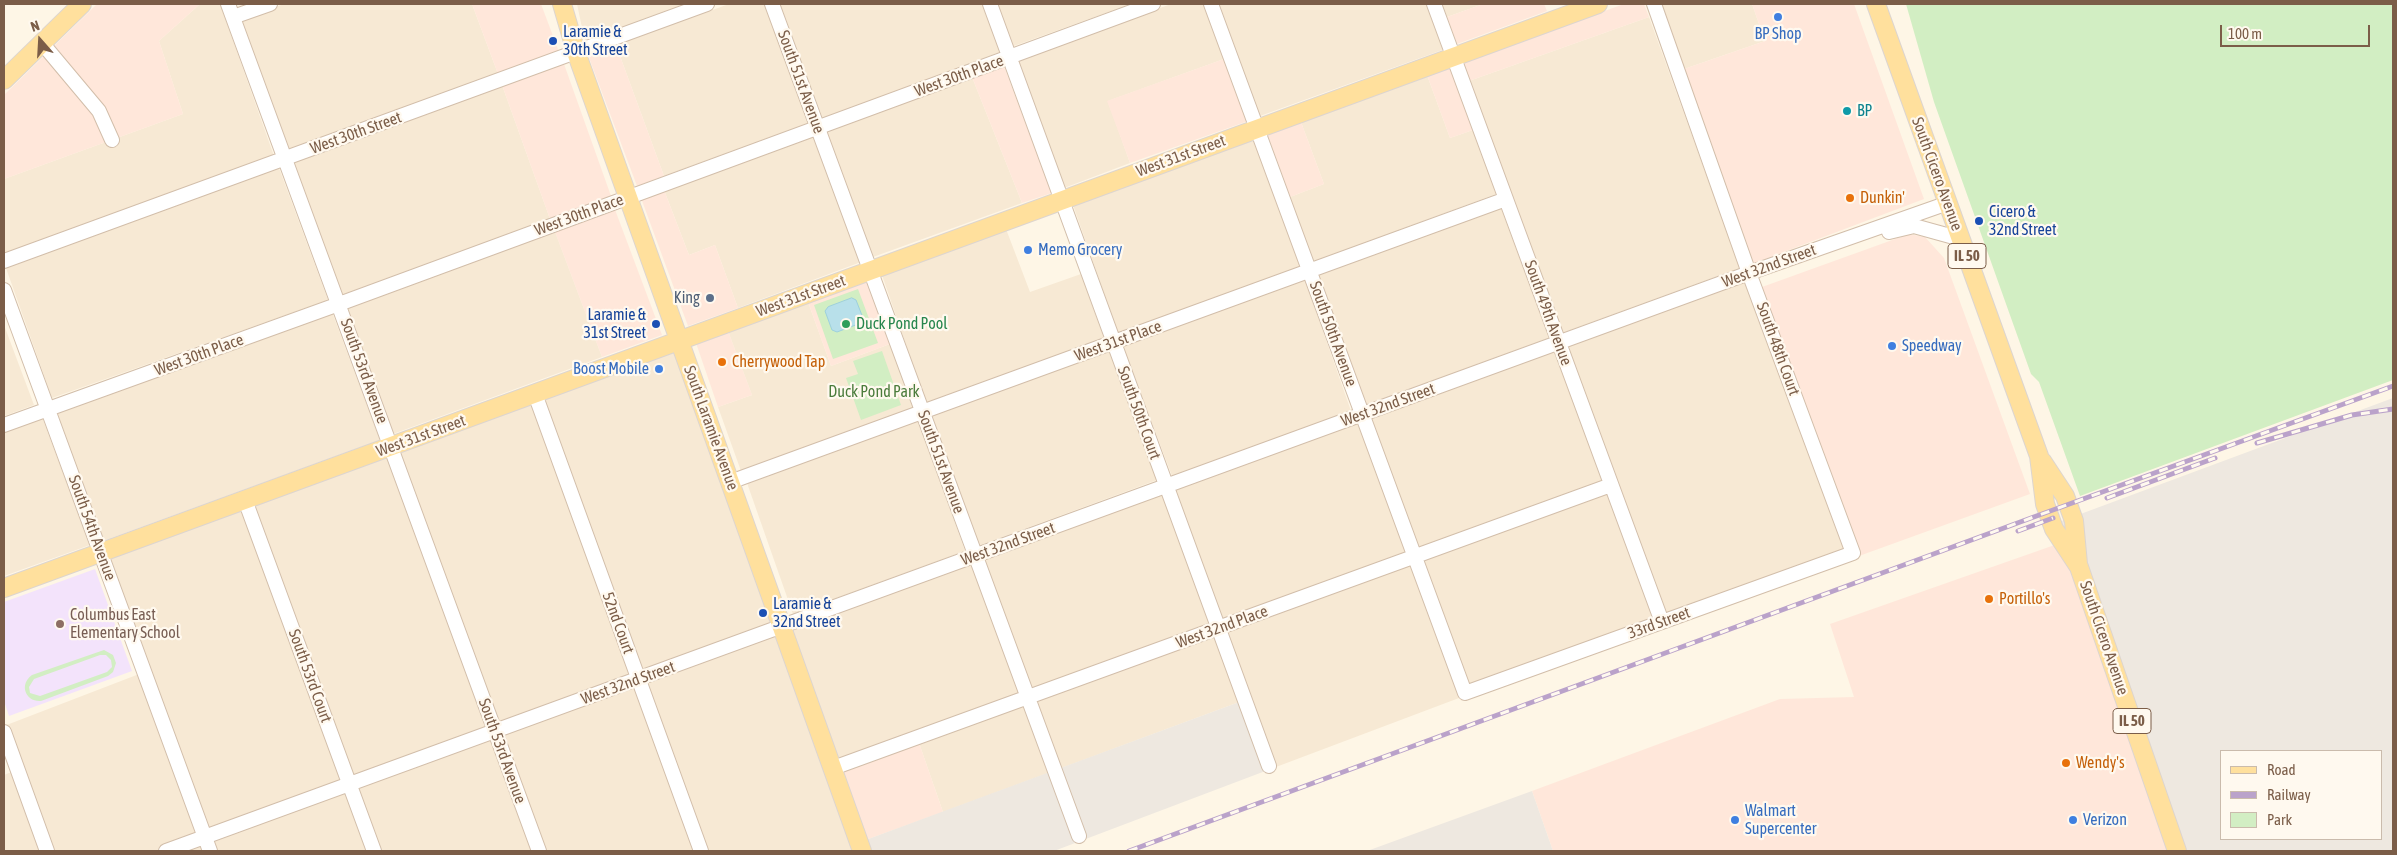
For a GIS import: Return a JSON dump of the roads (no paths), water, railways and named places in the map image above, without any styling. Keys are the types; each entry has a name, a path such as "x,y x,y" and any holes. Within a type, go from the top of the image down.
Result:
{"main road":[{"path":"4,80 82,4"},
{"name":"South Laramie Avenue","path":"562,4 576,52 862,851"},
{"name":"West 31st Street","path":"4,588 680,342 1061,200 1598,4"},
{"name":"South Cicero Avenue","path":"1876,4 2039,456 2065,496 2074,521 2079,567 2177,851"}],"street":[{"name":"South 53rd Avenue","path":"228,4 539,851"},
{"path":"233,18 270,4"},
{"name":"West 30th Street","path":"4,261 707,4"},
{"name":"South 51st Avenue","path":"772,4 1079,836"},
{"name":"South 50th Court","path":"990,4 1008,58 1269,766"},
{"name":"West 30th Place","path":"4,426 1153,4"},
{"name":"South 50th Avenue","path":"1211,4 1465,693"},
{"name":"South 49th Avenue","path":"1434,4 1662,622"},
{"name":"South 48th Court","path":"1654,4 1749,273 1853,552"},
{"path":"42,43 99,111 112,140"},
{"name":"West 31st Place","path":"730,482 1506,199"},
{"name":"West 32nd Street","path":"166,851 1749,273 1948,203"},
{"name":"West 32nd Street","path":"1851,237 1914,226 1961,239"},
{"name":"South 54th Avenue","path":"4,290 210,851"},
{"name":"52nd Court","path":"535,394 701,851"},
{"name":"West 32nd Place","path":"833,768 1611,485"},
{"name":"South 53rd Court","path":"245,500 374,851"},
{"name":"33rd Street","path":"1465,693 1853,552"},
{"path":"4,732 47,851"}],"water":[{"path":"852,298 856,300 863,318 861,323 837,332 832,330 825,311 828,307"}],"railway":[{"path":"1129,851 2393,386"},
{"path":"2257,443 2352,415 2393,409"},
{"path":"2107,498 2215,458"},
{"path":"2018,531 2053,518"}],"place":[{"name":"BP Shop","path":"1778,17"},
{"name":"Laramie & 30th Street","path":"553,41"},
{"name":"BP","path":"1847,111"},
{"name":"Dunkin'","path":"1850,198"},
{"name":"Cicero & 32nd Street","path":"1979,221"},
{"name":"Memo Grocery","path":"1028,250"},
{"name":"King","path":"710,298"},
{"name":"Laramie & 31st Street","path":"656,324"},
{"name":"Duck Pond Pool","path":"846,324"},
{"name":"Speedway","path":"1892,346"},
{"name":"Cherrywood Tap","path":"722,362"},
{"name":"Boost Mobile","path":"659,369"},
{"name":"Portillo's","path":"1989,599"},
{"name":"Laramie & 32nd Street","path":"763,613"},
{"name":"Columbus East Elementary School","path":"60,624"},
{"name":"Wendy's","path":"2066,763"},
{"name":"Walmart Supercenter","path":"1735,820"},
{"name":"Verizon","path":"2073,820"}],"park label":[{"name":"Duck Pond Park","path":"874,392"}]}
